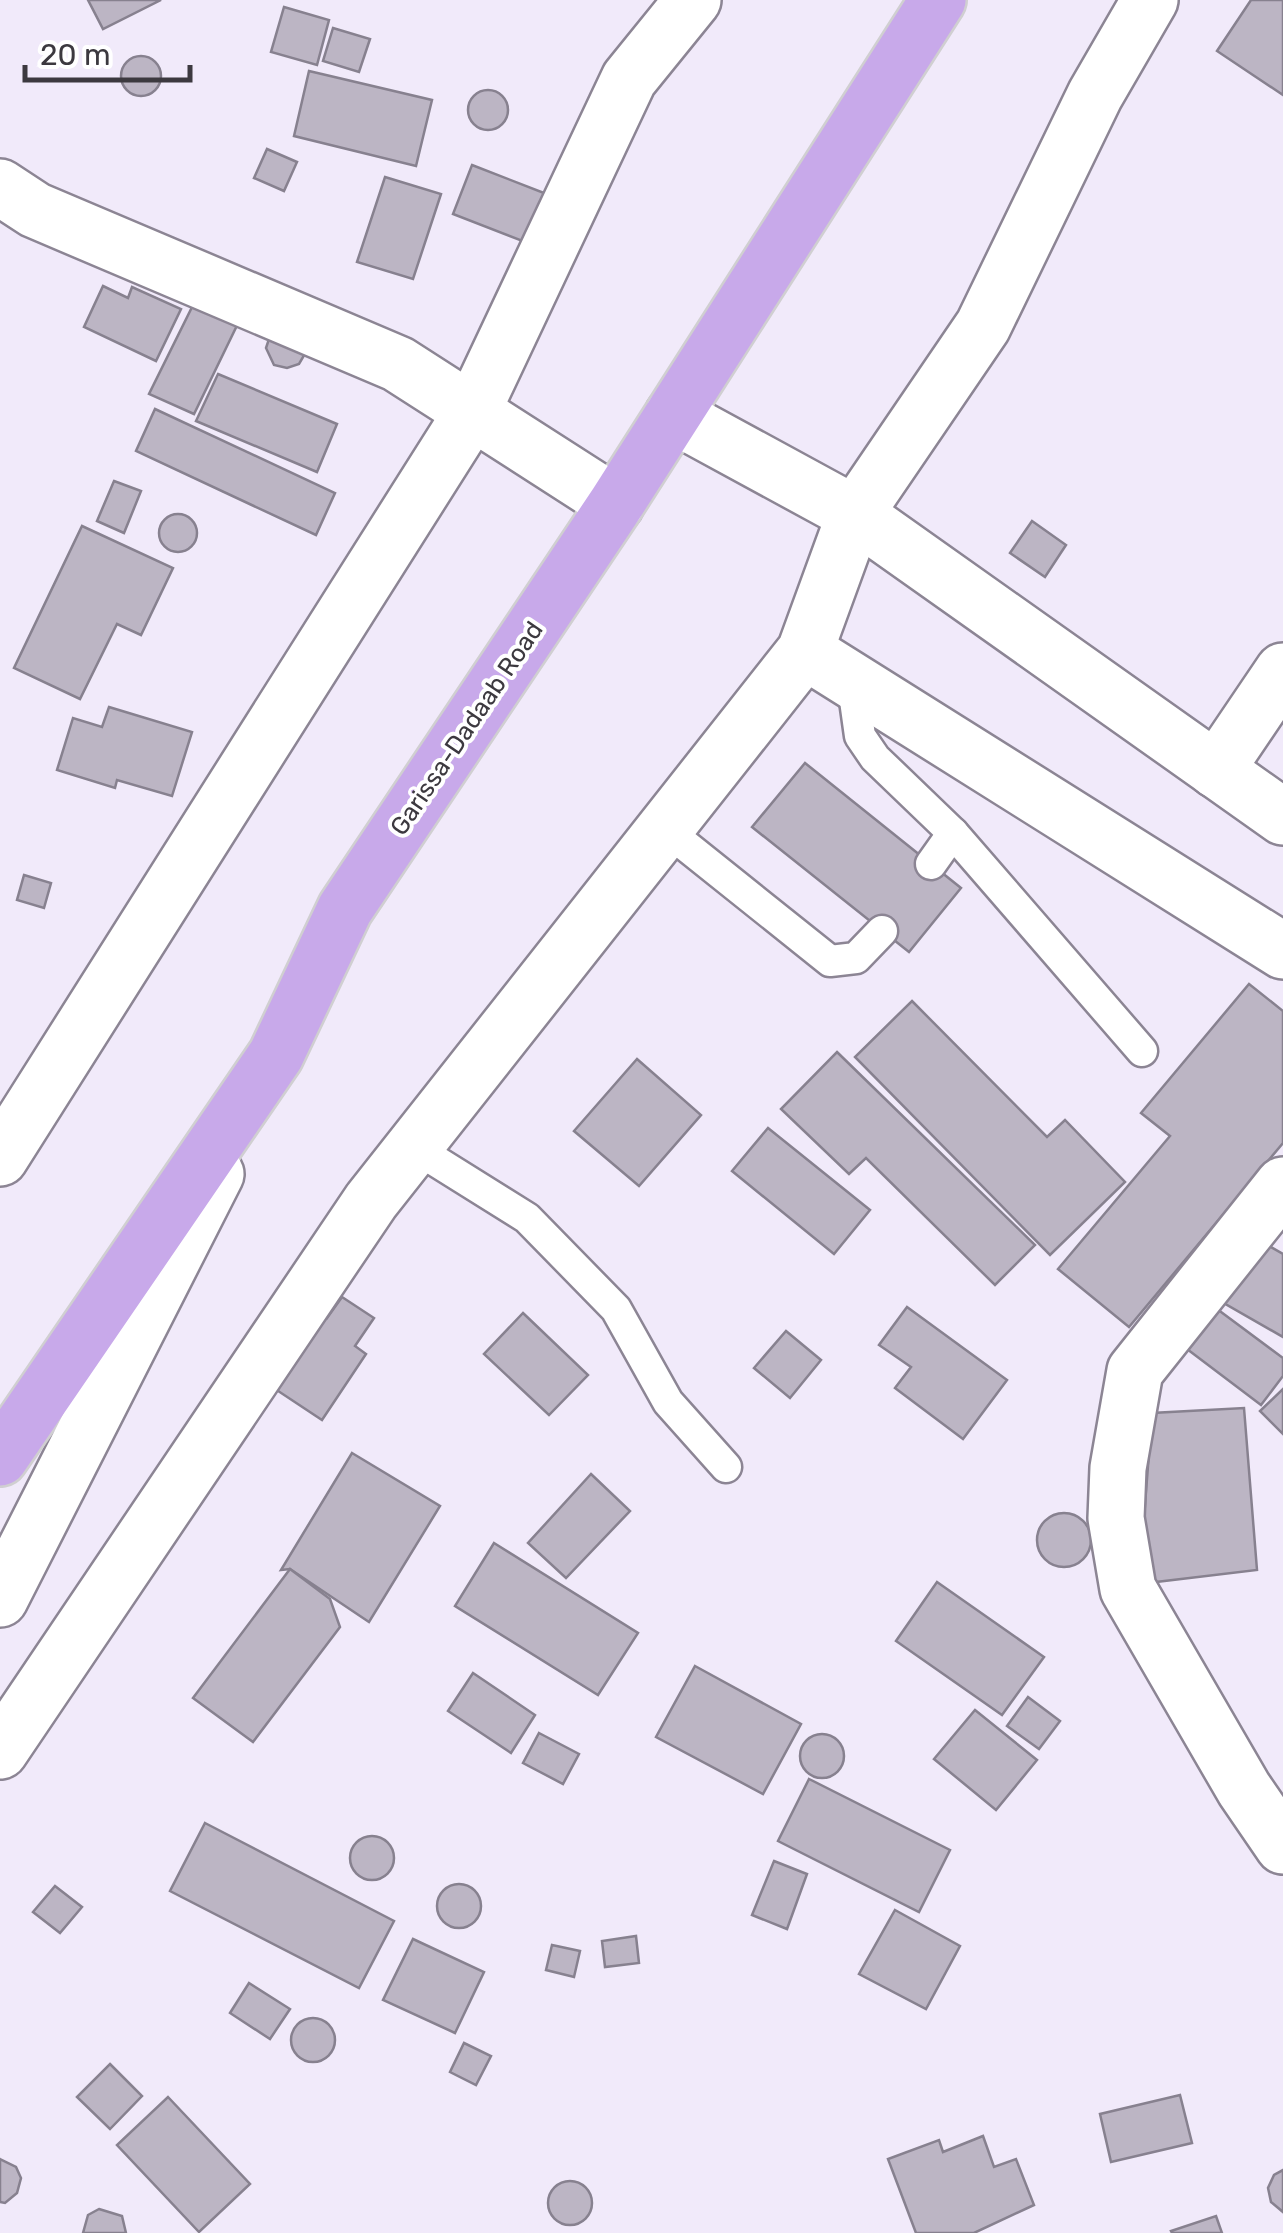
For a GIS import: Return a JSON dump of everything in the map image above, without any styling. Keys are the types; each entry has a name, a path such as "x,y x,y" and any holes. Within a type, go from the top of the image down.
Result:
{"highway":[{"name":"Garissa-Dadaab Road","path":"0,1458 276,1055 346,909 616,504 938,0"}],"street":[{"path":"0,1158 472,412 629,79 693,0"},
{"path":"0,1751 371,1201 806,650 856,514 983,326 1094,95 1150,0"},
{"path":"0,187 36,210 398,364 616,504"},
{"path":"673,415 856,514 1283,816"},
{"path":"806,650 1283,950"},
{"path":"1216,770 1283,672"},
{"path":"0,1599 276,1055"},
{"path":"1283,1185 1136,1370 1118,1468 1116,1518 1128,1589 1235,1775 1283,1846"}],"lane":[{"path":"852,679 860,736 876,758 952,834 1142,1050"},
{"path":"665,829 830,961 856,958 882,931"},
{"path":"931,864 952,834"},
{"path":"415,1148 526,1218 616,1308 668,1402 726,1467"}],"building":[{"path":"88,0 161,0 103,29"},
{"path":"1251,0 1283,0 1283,95 1217,51"},
{"path":"284,7 329,20 317,65 271,52"},
{"path":"333,28 370,39 359,72 323,61"},
{"path":"141,56 155,62 161,76 155,90 141,96 127,90 121,76 127,62"},
{"path":"309,71 432,100 416,166 294,136"},
{"path":"488,90 502,96 508,110 502,124 488,130 474,124 468,110 474,96"},
{"path":"267,149 297,162 284,191 254,178"},
{"path":"472,165 544,193 525,242 453,214"},
{"path":"385,177 441,194 413,279 357,262"},
{"path":"103,286 128,298 132,287 181,309 156,361 84,327"},
{"path":"201,289 244,311 194,414 149,394"},
{"path":"270,336 306,352 299,364 287,368 274,365 266,348"},
{"path":"218,374 337,424 317,472 196,421"},
{"path":"155,409 335,493 316,535 136,451"},
{"path":"114,481 141,491 124,533 97,521"},
{"path":"178,514 192,519 197,533 192,547 178,552 164,547 159,533 164,519"},
{"path":"1032,521 1066,545 1045,577 1010,553"},
{"path":"82,526 173,568 141,635 117,624 80,699 14,668"},
{"path":"109,707 192,732 172,796 117,780 115,788 57,770 73,718 102,727"},
{"path":"805,763 961,888 909,952 752,827"},
{"path":"24,875 51,883 44,908 17,900"},
{"path":"1249,984 1283,1011 1283,1143 1129,1327 1058,1269 1170,1136 1141,1113"},
{"path":"912,1001 1047,1137 1065,1120 1125,1182 1050,1255 855,1057"},
{"path":"837,1052 1035,1245 995,1285 866,1158 849,1174 781,1109"},
{"path":"637,1059 701,1115 639,1186 574,1131"},
{"path":"768,1128 870,1210 834,1254 732,1171"},
{"path":"1252,1236 1283,1254 1283,1337 1215,1298"},
{"path":"342,1297 374,1318 355,1346 366,1354 322,1420 260,1379 308,1306 327,1318"},
{"path":"1213,1306 1283,1358 1283,1376 1261,1405 1183,1346"},
{"path":"907,1307 1007,1380 963,1439 895,1388 911,1367 879,1345"},
{"path":"523,1313 588,1375 549,1415 484,1354"},
{"path":"786,1331 821,1360 790,1398 754,1368"},
{"path":"1283,1389 1283,1434 1260,1411"},
{"path":"1244,1408 1257,1570 1139,1584 1152,1413"},
{"path":"352,1453 440,1506 369,1622 290,1569 281,1570"},
{"path":"591,1474 630,1511 566,1578 528,1543"},
{"path":"1064,1513 1083,1521 1091,1540 1083,1559 1064,1567 1045,1559 1037,1540 1045,1521"},
{"path":"494,1543 638,1633 598,1695 455,1606"},
{"path":"290,1569 330,1599 340,1627 253,1742 193,1698"},
{"path":"937,1582 1044,1657 1002,1715 896,1641"},
{"path":"695,1666 801,1724 763,1794 656,1737"},
{"path":"473,1673 535,1715 511,1753 448,1711"},
{"path":"1028,1697 1060,1721 1039,1749 1007,1726"},
{"path":"975,1710 1037,1760 996,1810 934,1759"},
{"path":"539,1733 579,1754 563,1784 523,1763"},
{"path":"822,1734 838,1740 844,1756 838,1772 822,1778 806,1772 800,1756 806,1740"},
{"path":"809,1779 950,1850 919,1912 778,1841"},
{"path":"205,1823 394,1921 359,1988 170,1891"},
{"path":"372,1836 388,1842 394,1858 388,1874 372,1880 356,1874 350,1858 356,1842"},
{"path":"774,1861 807,1874 787,1929 752,1915"},
{"path":"459,1884 475,1890 481,1906 475,1922 459,1928 443,1922 437,1906 443,1890"},
{"path":"55,1886 82,1907 60,1933 33,1912"},
{"path":"895,1910 960,1946 926,2009 859,1974"},
{"path":"636,1936 639,1963 605,1967 602,1941"},
{"path":"413,1939 484,1972 455,2033 383,2000"},
{"path":"552,1945 580,1951 574,1977 546,1970"},
{"path":"249,1983 290,2009 270,2039 230,2013"},
{"path":"313,2018 329,2024 335,2040 329,2056 313,2062 297,2056 291,2040 297,2024"},
{"path":"464,2043 491,2056 476,2085 450,2072"},
{"path":"110,2064 142,2096 110,2129 77,2097"},
{"path":"1180,2095 1192,2143 1111,2162 1100,2114"},
{"path":"168,2097 250,2184 199,2232 117,2145"},
{"path":"983,2136 994,2167 1016,2159 1034,2205 974,2233 916,2233 888,2159 939,2140 943,2152"},
{"path":"0,2159 16,2167 21,2178 17,2193 5,2203 0,2202"},
{"path":"1283,2170 1283,2212 1271,2202 1268,2188 1274,2175"},
{"path":"570,2181 586,2187 592,2203 586,2219 570,2225 554,2219 548,2203 554,2187"},
{"path":"99,2209 122,2216 126,2233 83,2233 88,2215"},
{"path":"1216,2216 1222,2233 1171,2231"}]}
